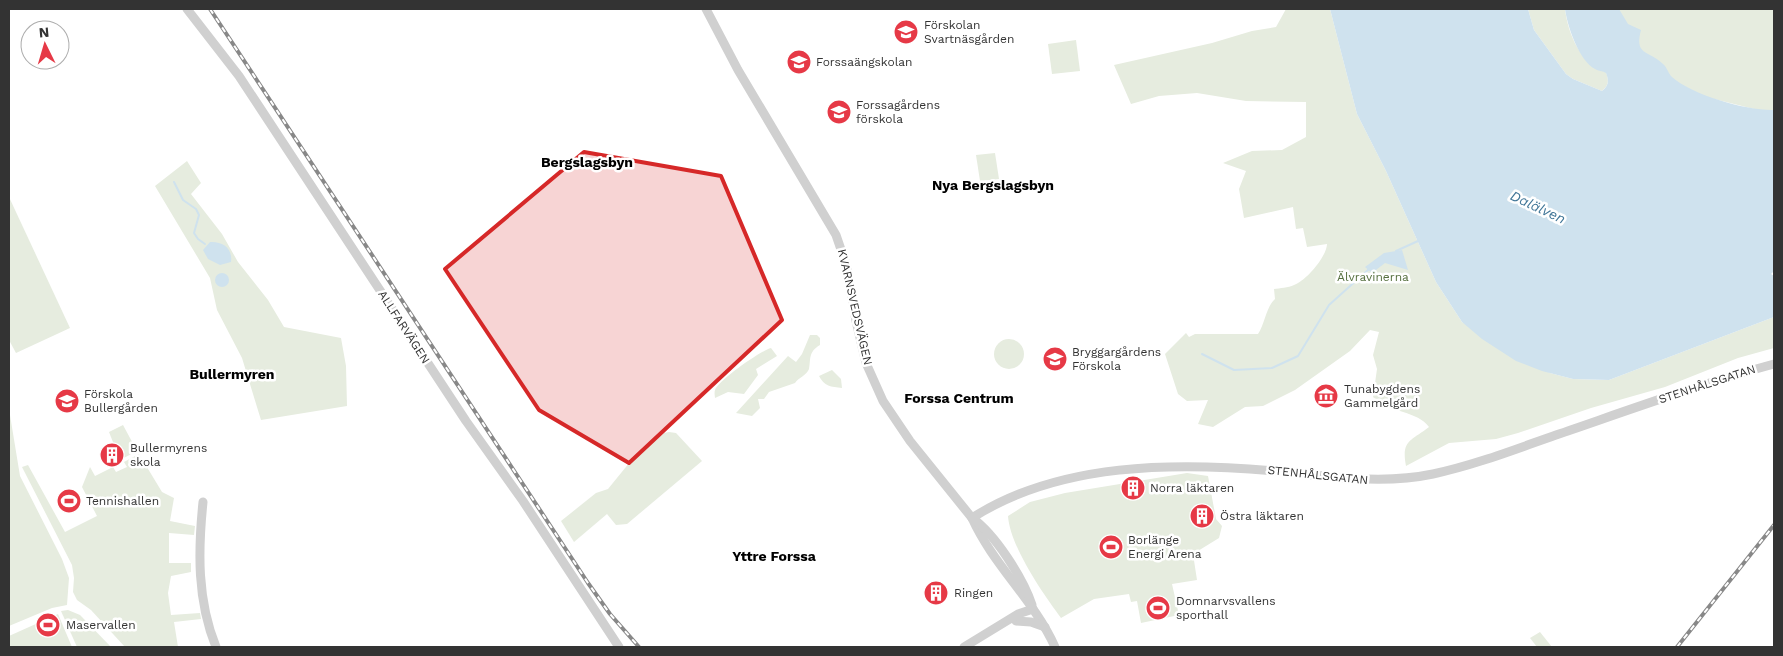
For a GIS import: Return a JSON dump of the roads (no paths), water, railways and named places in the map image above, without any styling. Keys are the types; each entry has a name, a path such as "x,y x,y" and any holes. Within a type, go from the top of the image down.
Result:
{"street":[{"name":"ALLFARVÄGEN","path":"187,9 239,76 466,421 523,501 619,647"},
{"name":"KVARNSVEDSVÄGEN","path":"706,9 738,70 836,235 847,267 856,321 866,362 883,401 910,442 972,518 990,534 1027,591 1033,609"},
{"name":"STENHÅLSGATAN","path":"972,518 1009,498 1068,479 1158,465 1205,465 1372,481 1433,474 1507,452 1719,379 1774,364"},
{"path":"203,502 199,545 200,578 205,613 216,647"},
{"name":"KVARNSVEDSVÄGEN","path":"972,518 977,530 1020,594 1045,627 1055,647"},
{"path":"1017,617 1022,600 1020,594"},
{"path":"964,647 984,633 1033,609"},
{"path":"1017,617 1045,627"}],"water":[{"name":"Dalälven","path":"1330,9 1528,9 1534,30 1566,74 1573,79 1602,91 1608,83 1606,73 1589,65 1579,51 1568,24 1565,9 1619,9 1628,24 1641,30 1639,38 1641,48 1663,64 1669,74 1681,84 1721,101 1750,108 1774,110 1774,271 1771,274 1774,276 1774,317 1609,380 1573,379 1542,371 1516,361 1482,339 1462,322 1436,282 1386,171 1357,114"},
{"path":"210,242 226,246 230,253 231,262 220,265 208,259 203,250"},
{"path":"1402,250 1408,270 1385,263 1372,273 1365,267 1384,253"},
{"path":"219,273 225,273 229,280 225,287 219,287 215,283 215,277"}],"waterway":[{"path":"174,182 183,200 196,209 199,215 194,233 205,244"},
{"path":"1396,251 1418,241"},
{"path":"1202,354 1234,370 1272,368 1298,356 1329,305 1369,269"}],"railway":[{"path":"210,9 588,583 610,614 639,647"},
{"path":"1677,647 1774,525"}],"place":[{"name":"Förskolan Svartnäsgården","path":"906,32"},
{"name":"Forssaängskolan","path":"799,62"},
{"name":"Forssagårdens förskola","path":"839,112"},
{"name":"Bryggargårdens Förskola","path":"1055,359"},
{"name":"Tunabygdens Gammelgård","path":"1326,396"},
{"name":"Förskola Bullergården","path":"67,401"},
{"name":"Bullermyrens skola","path":"112,455"},
{"name":"Norra läktaren","path":"1133,488"},
{"name":"Tennishallen","path":"69,501"},
{"name":"Östra läktaren","path":"1202,516"},
{"name":"Borlänge Energi Arena","path":"1111,547"},
{"name":"Ringen","path":"936,593"},
{"name":"Domnarvsvallens sporthall","path":"1158,608"},
{"name":"Maservallen","path":"48,625"}],"district":[{"name":"Bergslagsbyn","path":"587,162"},
{"name":"Nya Bergslagsbyn","path":"993,185"},
{"name":"Bullermyren","path":"232,374"},
{"name":"Forssa Centrum","path":"959,398"},
{"name":"Yttre Forssa","path":"774,556"}],"park label":[{"name":"Älvravinerna","path":"1373,277"}]}
